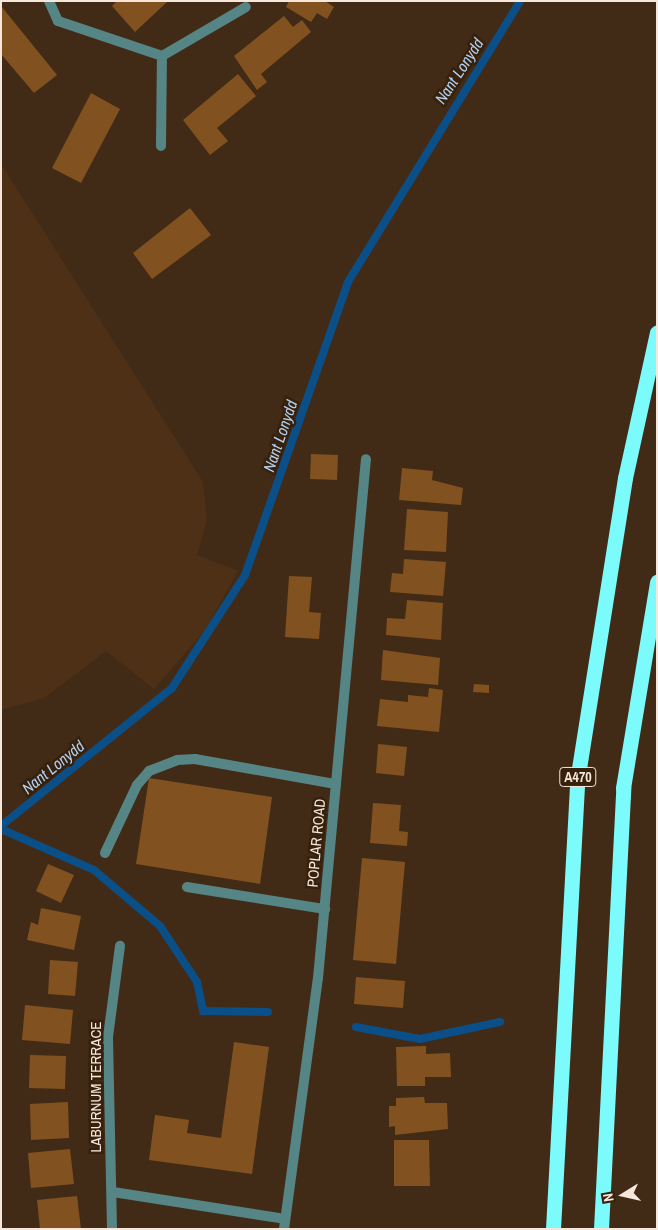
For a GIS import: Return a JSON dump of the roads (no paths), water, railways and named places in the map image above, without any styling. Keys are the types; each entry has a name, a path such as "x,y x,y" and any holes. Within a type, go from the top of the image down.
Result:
{"highway":[{"name":"A470","path":"554,1229 577,781 625,478 657,332"},
{"path":"600,1229 623,788 657,582"}],"street":[{"path":"49,1 58,21 162,56 246,7"},
{"path":"161,146 162,56"},
{"name":"POPLAR ROAD","path":"284,1224 325,908 366,459"},
{"path":"105,854 137,784 149,771 177,760 196,759 336,784"},
{"path":"187,887 325,908"},
{"name":"LABURNUM TERRACE","path":"112,1229 113,1192 108,1037 120,946"},
{"path":"113,1192 284,1224"}],"waterway":[{"name":"Nant Lonydd","path":"1,826 172,688 245,575 348,282 520,1"},
{"path":"1,829 94,870 160,926 197,982 203,1011 268,1012"},
{"path":"356,1027 420,1039 500,1022"}]}
